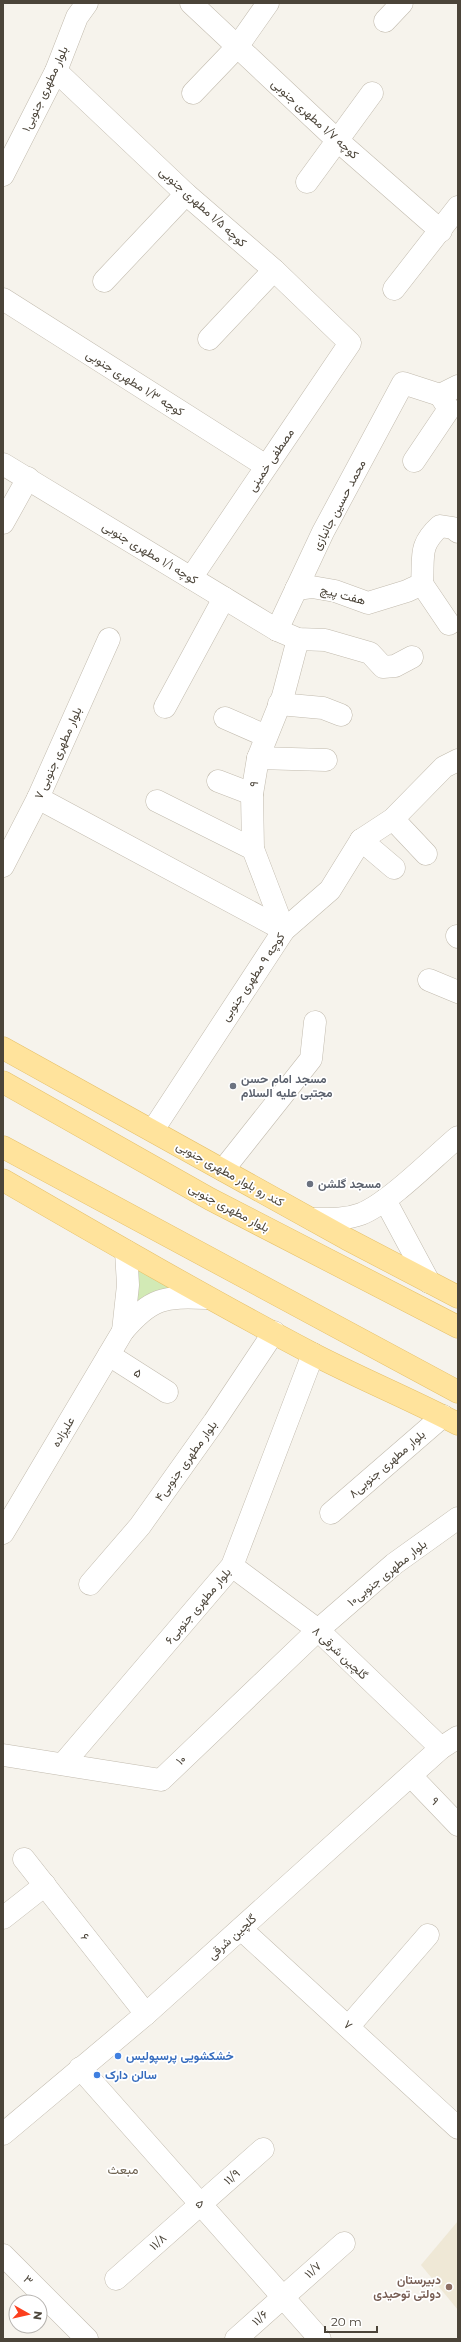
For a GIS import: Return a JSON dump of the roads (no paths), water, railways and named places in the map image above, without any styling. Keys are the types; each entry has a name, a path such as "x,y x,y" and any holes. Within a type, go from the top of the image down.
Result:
{"main road":[{"name":"کند رو بلوار مطهری جنوبی","path":"3,1048 458,1298"},
{"name":"بلوار مطهری جنوبی","path":"3,1082 210,1199 458,1328"},
{"path":"3,1147 458,1392"},
{"path":"130,1154 223,1170"},
{"path":"3,1180 126,1251 169,1273 208,1298 313,1354 454,1421"}],"street":[{"name":"۱بلوار مطهری جنوبی","path":"3,175 56,71 77,17 87,3"},
{"name":"کوچه ۱/۷ مطهری جنوبی","path":"191,3 337,140 441,232"},
{"path":"193,93 237,47 268,3"},
{"path":"385,20 402,3"},
{"name":"کوچه ۱/۵ مطهری جنوبی","path":"56,71 186,194 274,270 350,343"},
{"path":"307,182 372,93"},
{"path":"104,281 186,194"},
{"path":"394,289 441,232 458,207"},
{"path":"209,339 274,270"},
{"name":"کوچه ۱/۳ مطهری جنوبی","path":"3,299 266,466"},
{"name":"مصطفی خمینی","path":"191,578 350,343"},
{"name":"محمد حسین جانبازی","path":"277,630 323,532 404,383 449,390"},
{"path":"414,461 449,410 449,390"},
{"name":"کوچه ۱/۱ مطهری جنوبی","path":"3,464 277,630 298,639"},
{"path":"3,523 28,478"},
{"path":"449,624 422,584 416,542 427,538 440,526 453,528 458,532"},
{"name":"هفت پیچ","path":"296,588 312,587 335,591 368,603 407,591 422,584"},
{"path":"165,707 224,598"},
{"name":"۷ بلوار مطهری جنوبی","path":"3,866 38,798 109,639"},
{"path":"298,639 325,640 370,653 383,667 396,666 412,657"},
{"name":"۹","path":"284,930 253,849 252,794 258,758 279,704 298,639"},
{"path":"279,704 323,708 342,715"},
{"path":"225,718 266,736"},
{"path":"258,758 326,760"},
{"name":"کوچه ۹ مطهری جنوبی","path":"153,1130 284,930 330,890 361,840 393,819 444,767 458,760"},
{"path":"218,781 252,794"},
{"path":"38,798 284,930"},
{"path":"157,801 253,849"},
{"path":"393,819 426,854"},
{"path":"361,840 394,868"},
{"path":"429,980 458,992"},
{"path":"223,1170 311,1060 315,1022"},
{"path":"312,1219 334,1220 361,1214 385,1200 458,1137"},
{"path":"385,1200 428,1282"},
{"name":"علیزاده","path":"123,1331 128,1285 126,1251"},
{"name":"علیزاده","path":"3,1533 123,1331 145,1308 159,1301 176,1296 208,1298"},
{"name":"بلوار مطهری جنوبی۴","path":"90,1584 140,1526 214,1422 274,1332"},
{"name":"۵","path":"109,1354 167,1392"},
{"name":"بلوار مطهری جنوبی۶","path":"63,1764 232,1566 313,1354"},
{"name":"۸بلوار مطهری جنوبی","path":"331,1513 454,1421"},
{"name":"بلوار مطهری جنوبی۱۰","path":"318,1630 394,1564 458,1518"},
{"name":"۸ گلچین شرقی","path":"232,1566 318,1630 449,1743"},
{"name":"۱۰","path":"3,1755 161,1780 318,1630"},
{"name":"گلچین شرقی","path":"3,2134 146,2014 449,1743"},
{"name":"۹","path":"411,1776 458,1825"},
{"name":"۶","path":"24,1859 146,2014"},
{"path":"3,1918 45,1886"},
{"name":"۷","path":"241,1929 456,2126"},
{"path":"348,2026 428,1935"},
{"name":"۵","path":"80,2068 320,2339"},
{"name":"۱۱/۹","path":"200,2204 263,2149"},
{"name":"۱۱/۸","path":"116,2279 200,2204"},
{"name":"۱۱/۷","path":"283,2298 344,2243"},
{"name":"۳","path":"3,2255 87,2339"},
{"name":"۱۱/۶","path":"236,2339 283,2298"}],"place":[{"name":"مسجد امام حسن مجتبی علیه السلام","path":"233,1086"},
{"name":"مسجد گلشن","path":"310,1184"},
{"name":"خشکشویی پرسپولیس","path":"118,2056"},
{"name":"سالن دارک","path":"97,2075"},
{"name":"دبیرستان دولتی توحیدی","path":"449,2287"}],"district":[{"name":"مبعث","path":"123,2169"}]}
